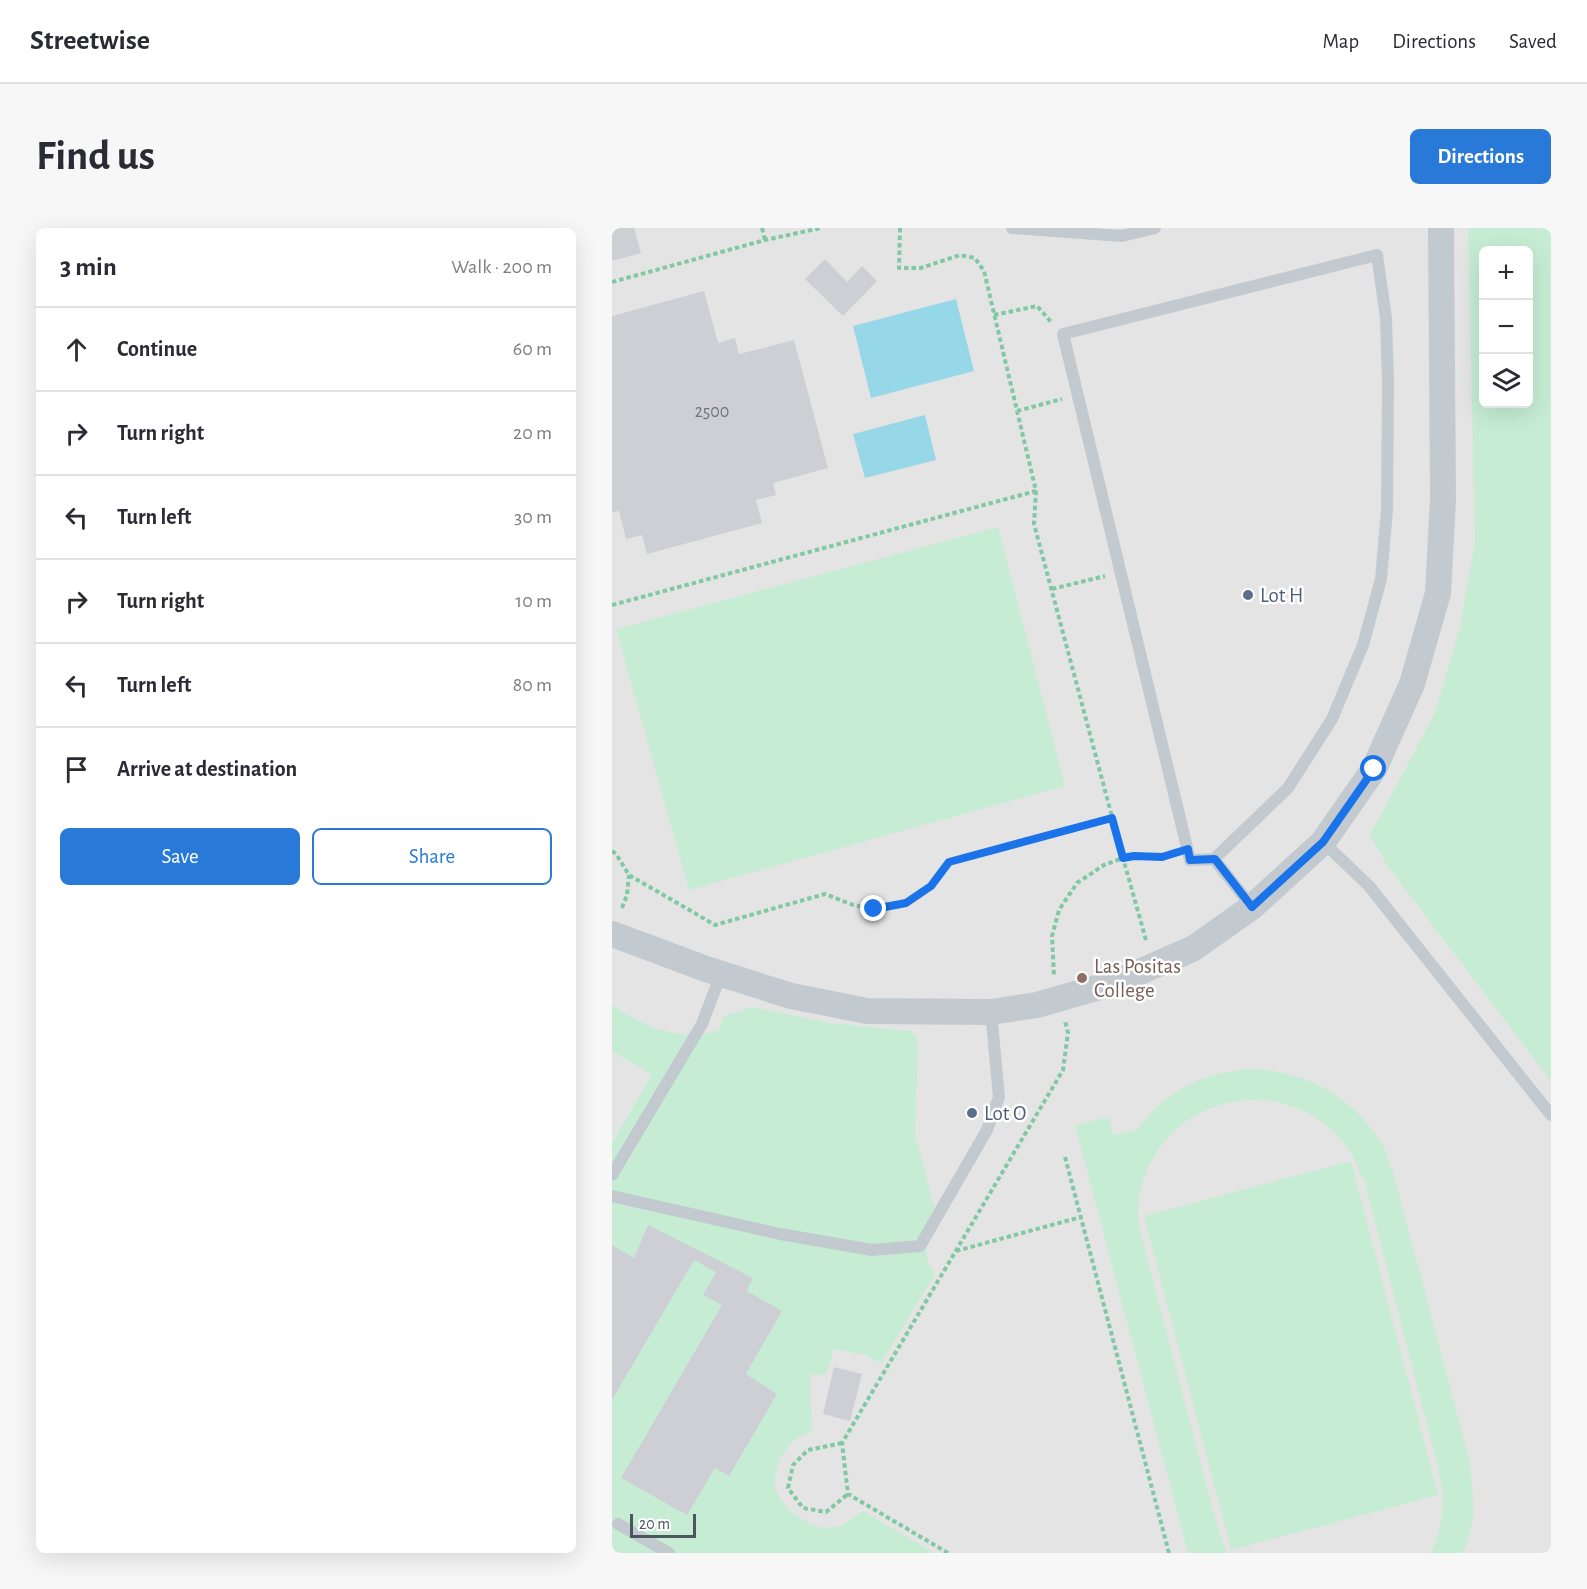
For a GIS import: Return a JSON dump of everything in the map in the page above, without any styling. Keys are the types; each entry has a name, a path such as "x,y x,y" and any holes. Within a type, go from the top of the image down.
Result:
{"street":[{"path":"612,934 791,996 867,1011 991,1012 1037,1005 1117,982 1194,948 1252,907 1323,842 1374,769 1412,684 1438,593 1443,499 1441,228"}],"lane":[{"path":"1012,228 1122,236 1155,228"},
{"path":"1377,255 1386,318 1388,384 1387,510 1381,579 1363,645 1332,719 1288,788 1215,859 1190,860 1063,334 1377,255"},
{"path":"1323,842 1369,886 1551,1115"},
{"path":"1215,859 1252,907"},
{"path":"612,1175 702,1024 722,974"},
{"path":"612,1196 780,1234 872,1250 920,1246 987,1130 999,1098 991,1012"},
{"path":"618,1524 669,1553"}],"path":[{"path":"762,228 765,240"},
{"path":"612,282 765,240 821,228"},
{"path":"900,228 899,268 921,268 960,255 975,258 984,271 1036,490 1034,524 1146,940"},
{"path":"994,315 1037,306 1063,334"},
{"path":"1017,411 1078,396"},
{"path":"612,605 1036,490"},
{"path":"1052,589 1120,572"},
{"path":"612,851 629,875 715,925 825,894 853,905 874,909 906,903 931,886 949,862 1112,818"},
{"path":"848,1494 842,1443 1063,1070 1068,1033 1053,968 1052,936 1059,910 1077,883 1104,865 1123,858 1162,857 1188,849"},
{"path":"621,908 627,895 629,875"},
{"path":"1065,1157 1169,1553"},
{"path":"955,1251 1080,1217"},
{"path":"842,1443 808,1450 793,1465 788,1488 803,1508 825,1512 848,1494"},
{"path":"848,1494 948,1553"}],"shaded area":[{"name":"Las Positas College","path":"612,228 1529,228 1532,246 1479,246 1479,408 1533,408 1533,249 1551,342 1551,1553 612,1553"}],"green space":[{"path":"1468,228 1551,228 1551,1081 1387,865 1370,835 1435,713 1460,627 1475,542"},
{"path":"998,527 1065,786 689,890 616,629"},
{"path":"612,1005 657,1029 675,1033 700,1035 719,1030 724,1016 752,1007 830,1023 910,1031 916,1036 918,1052 915,1134 939,1225 926,1249 928,1260 935,1274 881,1363 865,1355 834,1349 826,1374 810,1375 812,1431 792,1441 781,1457 774,1486 789,1510 810,1524 823,1528 841,1526 863,1511 934,1553 612,1553 612,1143 652,1075 612,1051"},
{"path":"1245,1069 1269,1070 1307,1080 1323,1087 1338,1096 1364,1119 1384,1148 1394,1175 1469,1459 1473,1506 1471,1530 1463,1553 1431,1553 1439,1531 1443,1501 1438,1467 1365,1183 1353,1157 1343,1142 1321,1121 1295,1108 1267,1101 1239,1101 1212,1107 1187,1121 1165,1140 1149,1166 1139,1199 1138,1219 1141,1234 1217,1526 1227,1553 1188,1553 1075,1125 1109,1117 1113,1135 1137,1130 1153,1111 1182,1089 1217,1074"},
{"path":"1351,1161 1438,1495 1231,1550 1144,1216"}],"water":[{"path":"956,299 974,371 871,398 853,326"},
{"path":"925,415 936,460 865,478 853,434"}],"building":[{"path":"612,228 634,228 641,253 612,261"},
{"path":"825,259 847,282 862,266 877,281 843,316 805,279"},
{"path":"704,291 718,343 735,338 739,354 794,340 828,468 773,483 776,495 756,500 762,523 647,554 642,535 626,539 619,511 612,512 612,316"},
{"path":"648,1225 753,1278 747,1291 782,1311 746,1374 777,1394 729,1476 715,1468 687,1515 621,1478 722,1305 703,1295 716,1272 694,1260 612,1400 612,1245 634,1258"},
{"path":"834,1367 862,1374 850,1421 823,1414"}],"place":[{"name":"Lot H","path":"1248,595"},
{"name":"Las Positas College","path":"1082,978"},
{"name":"Lot O","path":"972,1113"}],"route":[{"path":"874,909 906,903 931,886 949,862 1112,818 1123,858 1162,857 1188,849 1190,860 1215,859 1252,907 1323,842 1374,769"}]}
